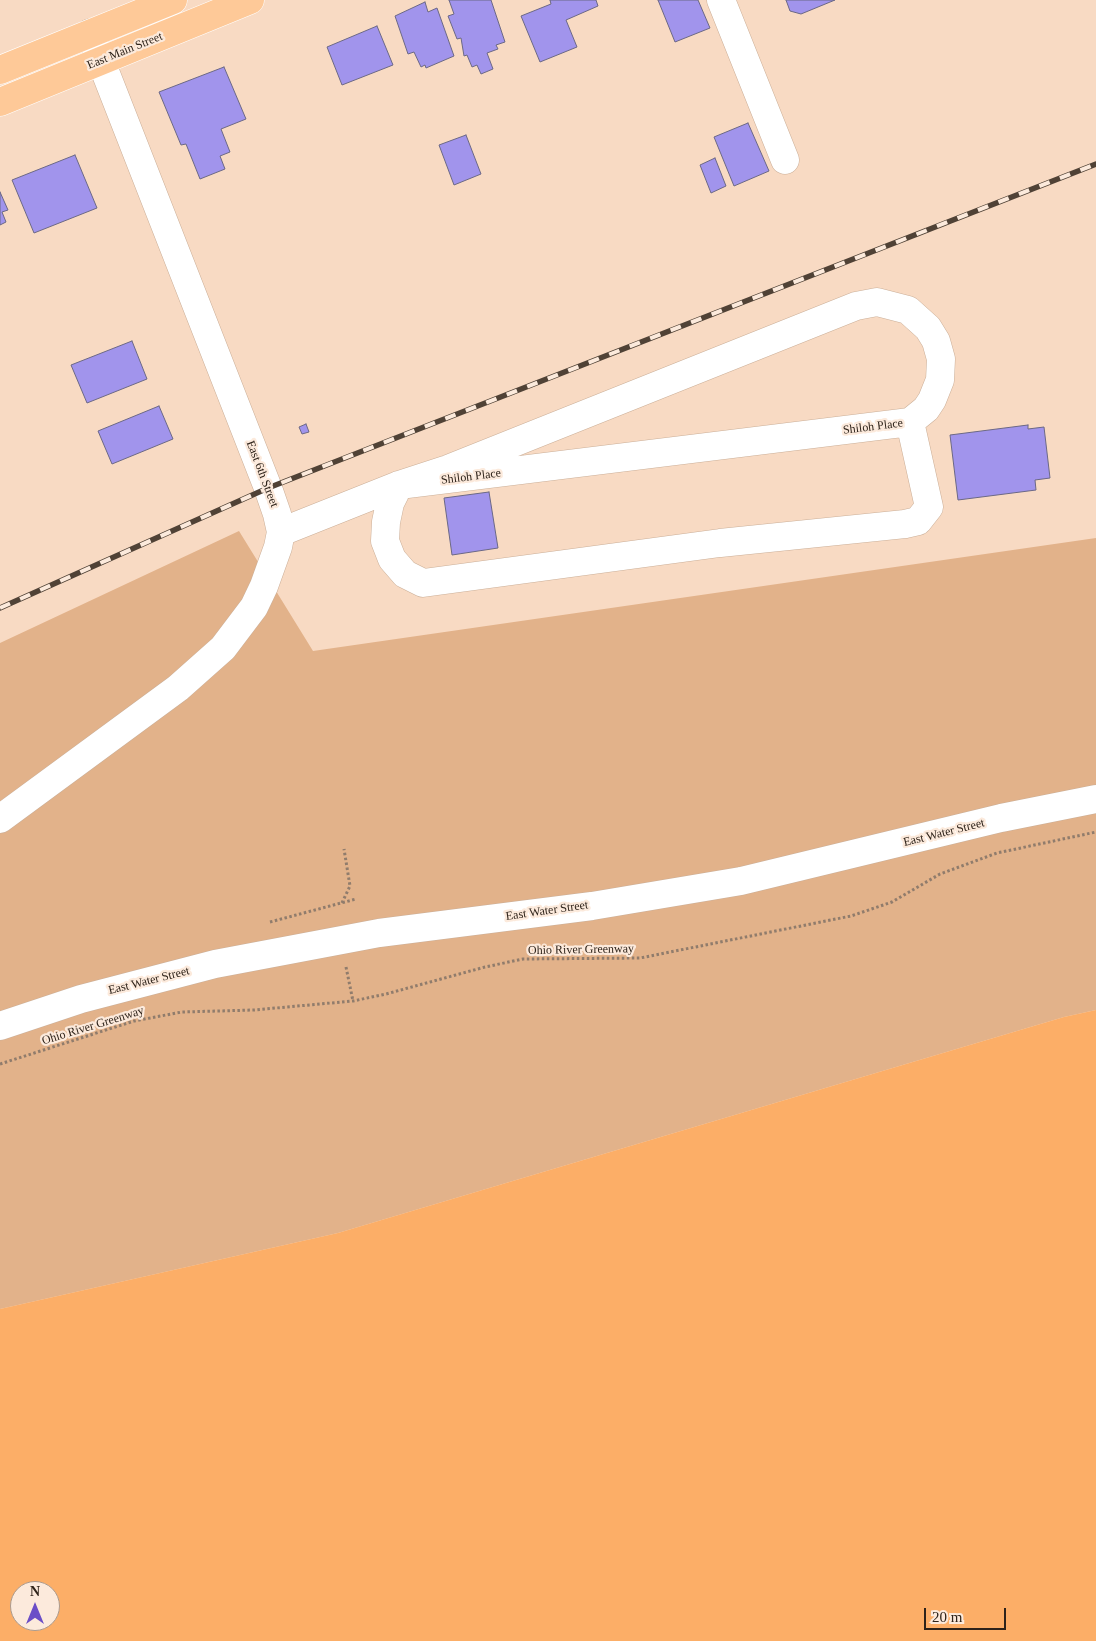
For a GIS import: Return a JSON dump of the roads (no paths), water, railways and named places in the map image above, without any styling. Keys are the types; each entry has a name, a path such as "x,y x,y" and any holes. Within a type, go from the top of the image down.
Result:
{"main road":[{"path":"0,70 173,0"},
{"name":"East Main Street","path":"0,102 250,0"}],"street":[{"path":"721,0 785,160"},
{"name":"East 6th Street","path":"0,819 178,688 223,648 254,607 278,547 280,532 277,514 268,488 90,33"},
{"name":"Shiloh Place","path":"280,532 399,486 466,461 856,306 877,302 908,310 928,328 938,346 941,359 940,380 932,400 910,422 399,486"},
{"path":"399,486 390,503 385,541 392,558 405,574 423,583 720,543 905,524 918,521 929,507 910,422"},
{"name":"East Water Street","path":"0,1026 81,999 225,962 379,933 592,906 741,881 1001,818 1096,799"}],"railway":[{"path":"0,608 268,488 1096,164"}]}
